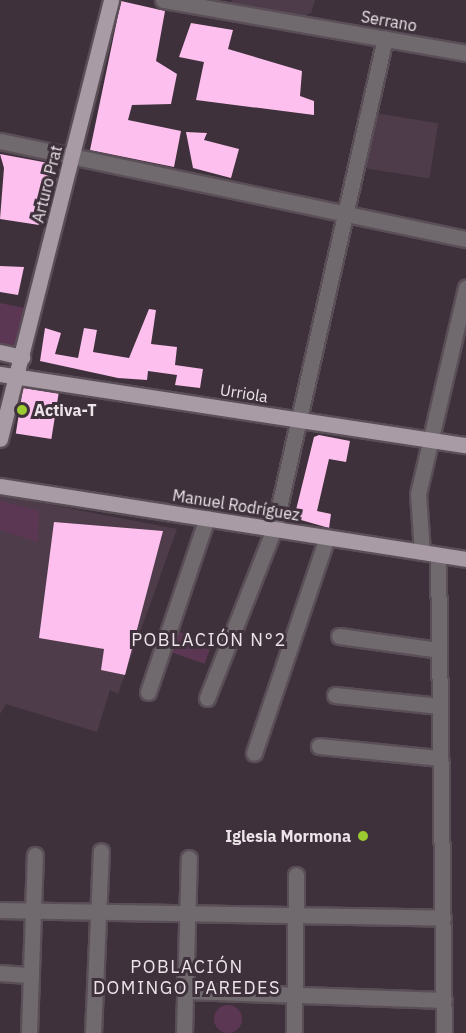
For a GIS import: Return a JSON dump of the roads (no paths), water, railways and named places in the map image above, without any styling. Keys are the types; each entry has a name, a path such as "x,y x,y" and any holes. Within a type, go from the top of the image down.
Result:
{"main road":[{"name":"Arturo Prat","path":"0,438 18,377 111,0"},
{"path":"0,352 22,357"},
{"name":"Urriola","path":"0,374 466,445"},
{"name":"Manuel Rodríguez","path":"0,486 466,559"}],"street":[{"name":"Serrano","path":"163,0 466,53"},
{"path":"207,698 274,529 347,217 385,38"},
{"path":"0,141 347,217 466,239"},
{"path":"444,1033 438,650 430,553 418,494 434,440 466,287"},
{"path":"148,692 207,518"},
{"path":"254,753 327,537"},
{"path":"339,636 438,650"},
{"path":"335,695 439,706"},
{"path":"319,746 440,758"},
{"path":"93,1033 100,851"},
{"path":"29,1033 35,855"},
{"path":"184,1033 189,858"},
{"path":"294,1033 296,875"},
{"path":"0,910 98,909 443,918"},
{"path":"0,973 30,975"},
{"path":"186,991 444,1000"}],"place":[{"name":"Activa-T","path":"22,410"},
{"name":"Iglesia Mormona","path":"363,836"}],"district":[{"name":"POBLACIÓN N°2","path":"209,640"},
{"name":"POBLACIÓN DOMINGO PAREDES","path":"187,978"}]}
